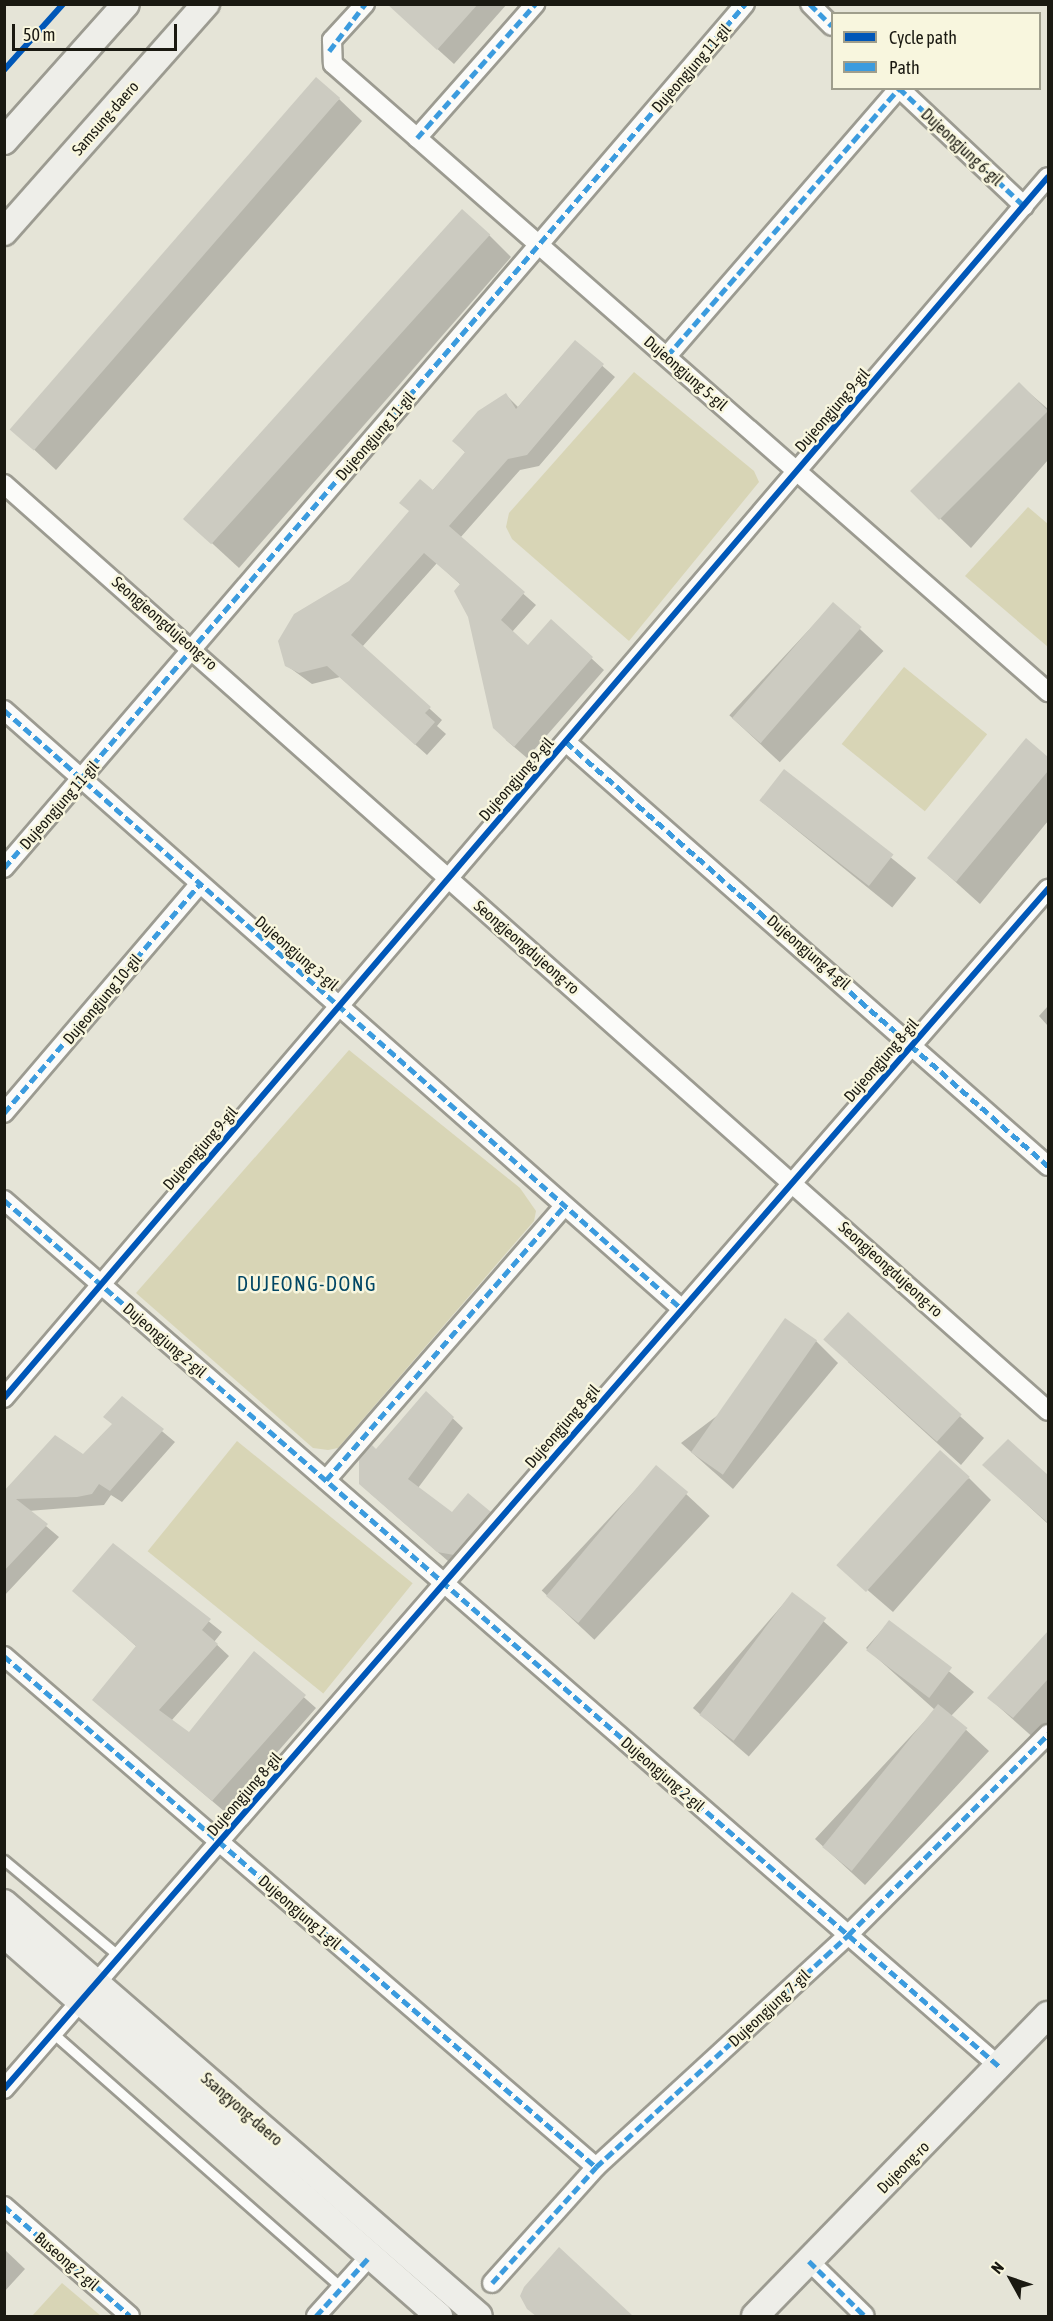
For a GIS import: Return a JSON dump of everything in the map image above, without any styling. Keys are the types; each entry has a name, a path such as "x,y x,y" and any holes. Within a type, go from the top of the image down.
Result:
{"street":[{"path":"4,141 126,4"},
{"name":"Samsung-daero","path":"4,232 206,4"},
{"name":"Dujeongjung 5-gil","path":"365,4 329,51 333,64 541,243 1048,692"},
{"path":"417,138 535,4"},
{"name":"Dujeongjung 11-gil","path":"4,868 745,4"},
{"path":"810,4 831,25"},
{"path":"666,356 897,90"},
{"name":"Dujeongjung 6-gil","path":"901,90 1024,206"},
{"name":"Dujeongjung 9-gil","path":"4,1398 1048,177"},
{"name":"Seongjeongdujeong-ro","path":"4,484 194,648 449,879 793,1182 1048,1411"},
{"name":"Dujeongjung 3-gil","path":"4,710 80,781 682,1309"},
{"name":"Dujeongjung 4-gil","path":"566,741 914,1044 1048,1166"},
{"name":"Dujeongjung 10-gil","path":"4,1113 199,885"},
{"name":"Dujeongjung 8-gil","path":"4,2089 92,1993 444,1582 1048,889"},
{"name":"Dujeongjung 2-gil","path":"4,1200 1000,2067"},
{"path":"326,1480 564,1206"},
{"name":"Dujeongjung 1-gil","path":"4,1656 596,2167"},
{"name":"Dujeongjung 7-gil","path":"492,2283 596,2167 848,1935 1048,1734"},
{"name":"Ssangyong-daero","path":"4,1903 92,1993 370,2256 439,2316"},
{"name":"Ssangyong-daero","path":"4,1934 92,1993 479,2316"},
{"name":"Dujeong-ro","path":"755,2316 1000,2067 1048,2015"},
{"name":"Buseong 2-gil","path":"4,2206 130,2316"},
{"path":"316,2316 370,2256"},
{"path":"809,2261 865,2316"}],"lane":[{"path":"4,1860 121,1958"},
{"path":"55,2035 342,2288"}],"shaded area":[{"path":"634,372 754,471 759,482 629,641 512,539 506,527 509,513"},
{"path":"1028,507 1048,524 1048,647 965,576"},
{"path":"904,667 987,734 925,811 842,744"},
{"path":"349,1050 520,1188 536,1211 534,1221 338,1448 328,1450 313,1448 136,1293"},
{"path":"237,1441 413,1583 323,1694 148,1551"},
{"path":"62,2283 101,2316 32,2316"}],"building":[{"path":"387,4 478,4 437,50"},
{"path":"316,77 340,98 34,450 10,429"},
{"path":"462,209 490,234 211,544 183,519"},
{"path":"575,340 604,364 527,455 508,459 449,526 525,592 501,620 528,645 551,619 593,657 514,747 493,728 468,617 454,591 460,584 424,553 351,635 431,707 425,713 435,722 415,745 327,666 299,673 285,666 278,641 294,614 349,581 409,511 399,503 420,479 433,490 465,452 452,441 478,411 506,393 516,409"},
{"path":"1019,382 1048,411 939,520 910,491"},
{"path":"833,602 862,627 761,743 732,718"},
{"path":"1026,738 1048,757 1048,771 956,882 927,858"},
{"path":"784,769 894,855 869,886 759,801"},
{"path":"848,1312 962,1414 937,1442 823,1339"},
{"path":"785,1318 817,1340 723,1475 691,1452"},
{"path":"426,1391 454,1417 408,1479 452,1512 468,1493 491,1512 454,1555 437,1552 359,1484 359,1459 372,1445 376,1449"},
{"path":"122,1396 164,1429 110,1491 99,1484 92,1494 77,1497 16,1499 48,1524 4,1571 4,1491 55,1435 83,1454 112,1424 103,1417"},
{"path":"1008,1439 1048,1475 1048,1523 982,1465"},
{"path":"940,1450 970,1477 866,1592 836,1565"},
{"path":"656,1465 688,1492 578,1623 546,1596"},
{"path":"113,1543 211,1619 202,1630 218,1644 159,1710 189,1732 254,1651 306,1695 212,1801 92,1700 136,1646 72,1591"},
{"path":"792,1592 826,1618 734,1741 699,1715"},
{"path":"889,1620 952,1668 929,1698 866,1650"},
{"path":"1048,1631 1048,1679 1013,1718 987,1698"},
{"path":"938,1704 968,1728 852,1871 822,1847"},
{"path":"559,2247 633,2316 536,2316 527,2309 520,2296 524,2287"}],"marked path":[{"path":"329,51 365,4"},
{"path":"417,138 535,4"},
{"path":"4,868 745,4"},
{"path":"810,4 831,25"},
{"path":"667,356 897,90"},
{"path":"901,90 1024,206"},
{"path":"4,710 682,1309"},
{"path":"566,742 1048,1166"},
{"path":"4,1113 199,885"},
{"path":"4,1200 1000,2067"},
{"path":"326,1480 564,1206"},
{"path":"4,1656 596,2167"},
{"path":"492,2283 596,2167 848,1935 1048,1734"},
{"path":"4,2206 130,2316"},
{"path":"316,2316 370,2256"},
{"path":"809,2261 865,2316"}],"cycle path":[{"path":"4,70 63,4"},
{"path":"4,1398 1048,177"},
{"path":"4,2089 1048,889"}],"district":[{"name":"DUJEONG-DONG","path":"307,1283"}]}
